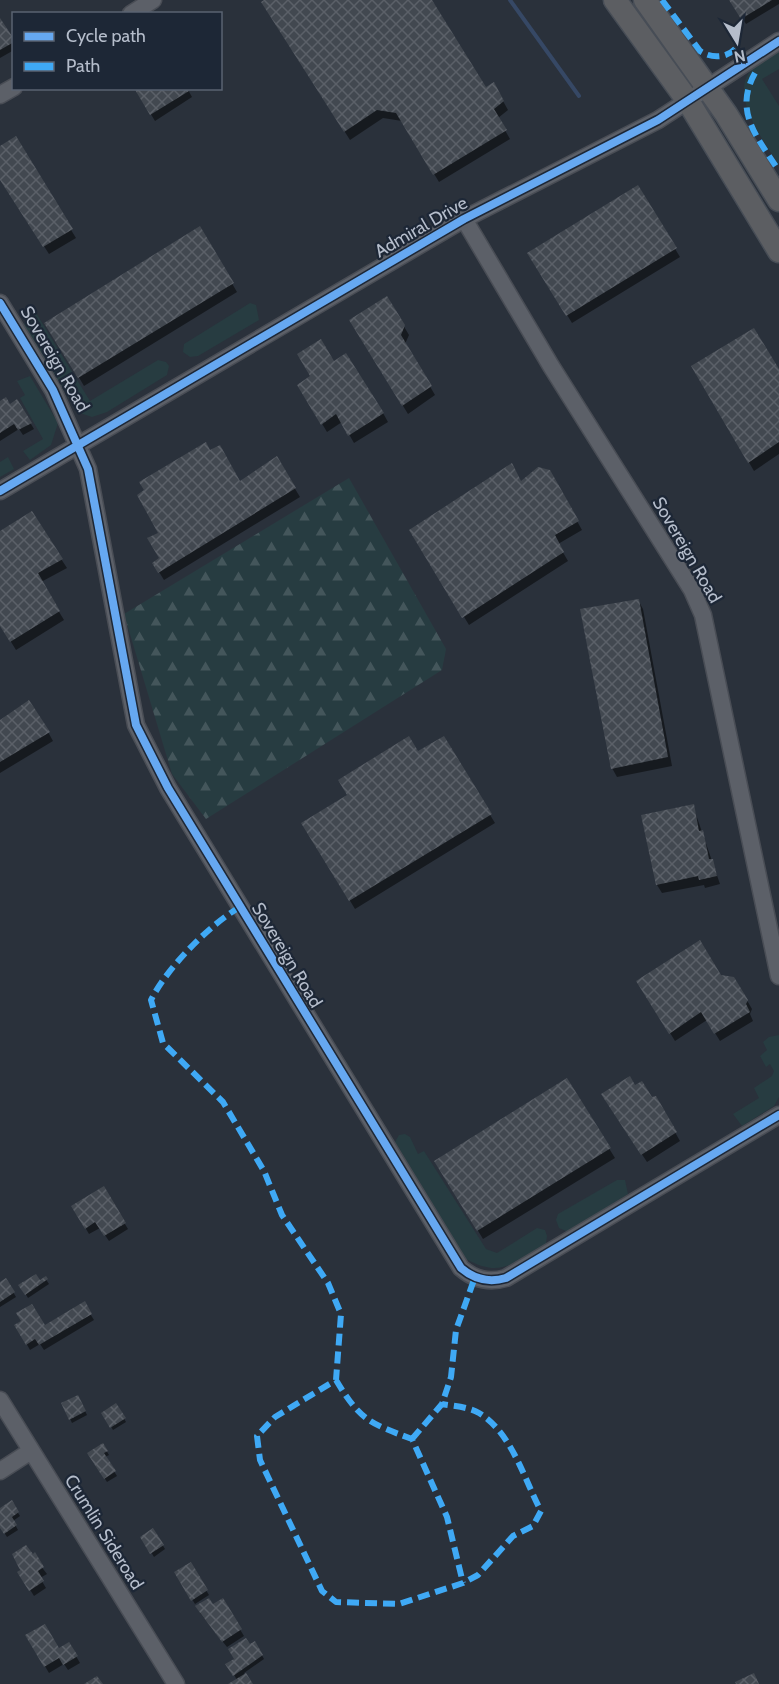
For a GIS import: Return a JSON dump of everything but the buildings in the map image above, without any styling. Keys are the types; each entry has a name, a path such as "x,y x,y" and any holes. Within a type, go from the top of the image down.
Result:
{"highway":[{"path":"615,0 687,101 779,251"},
{"path":"645,0 709,88 779,200"}],"street":[{"path":"134,12 153,0"},
{"name":"Admiral Drive","path":"0,491 464,219 658,120 779,41"},
{"name":"Sovereign Road","path":"464,219 552,366 692,590 703,615 779,976"},
{"name":"Sovereign Road","path":"0,303 53,390 79,443 88,469 136,725 168,788 465,1270 487,1281 506,1278 779,1115"},
{"name":"Crumlin Sideroad","path":"0,1400 176,1684"},
{"path":"0,1471 31,1451"}],"green space":[{"path":"779,51 779,69 762,79 779,106 779,165 750,116 745,102 744,89 747,76 755,66"},
{"path":"250,303 256,305 259,320 198,356 190,357 183,352 184,344"},
{"path":"36,313 90,401 158,360 166,362 169,366 167,375 107,412 92,417 77,412 24,325 28,315"},
{"path":"30,376 58,423 51,445 30,460 23,451 43,439 20,398 25,395 17,381"},
{"path":"8,457 14,469 0,477 0,462"},
{"path":"349,478 446,649 442,670 206,819 172,774 124,614"},
{"path":"779,1035 779,1097 774,1106 742,1126 733,1114 759,1098 754,1088 772,1076 774,1071 770,1064 766,1067 760,1056 767,1050 763,1042 769,1037"},
{"path":"405,1134 410,1137 418,1154 424,1151 486,1249 497,1253 537,1228 545,1230 546,1244 516,1262 499,1268 478,1265 466,1259 395,1142 399,1135"},
{"path":"617,1180 625,1180 628,1194 568,1232 559,1228 556,1220 558,1214"}],"waterway":[{"path":"510,0 579,96"}],"marked path":[{"path":"662,0 700,51 719,56 728,54 736,48"},
{"path":"755,73 749,87 747,112 756,136 779,171"},
{"path":"240,907 215,925 190,948 167,975 151,1000 163,1043 223,1102 264,1171 282,1215 328,1283 341,1314 336,1380 275,1417 257,1436 260,1460 322,1591 336,1602 399,1604 463,1583 478,1575 513,1536 533,1526 541,1511 509,1444 500,1432 479,1413 442,1404"},
{"path":"412,1439 442,1404 451,1377 456,1330 475,1277"},
{"path":"336,1380 359,1412 375,1424 412,1439 447,1517 463,1583"}],"cycle path":[{"path":"0,491 464,219 658,120 779,41"},
{"path":"0,303 53,390 88,469 136,725 168,788 461,1268 482,1279 506,1278 779,1115"}]}
